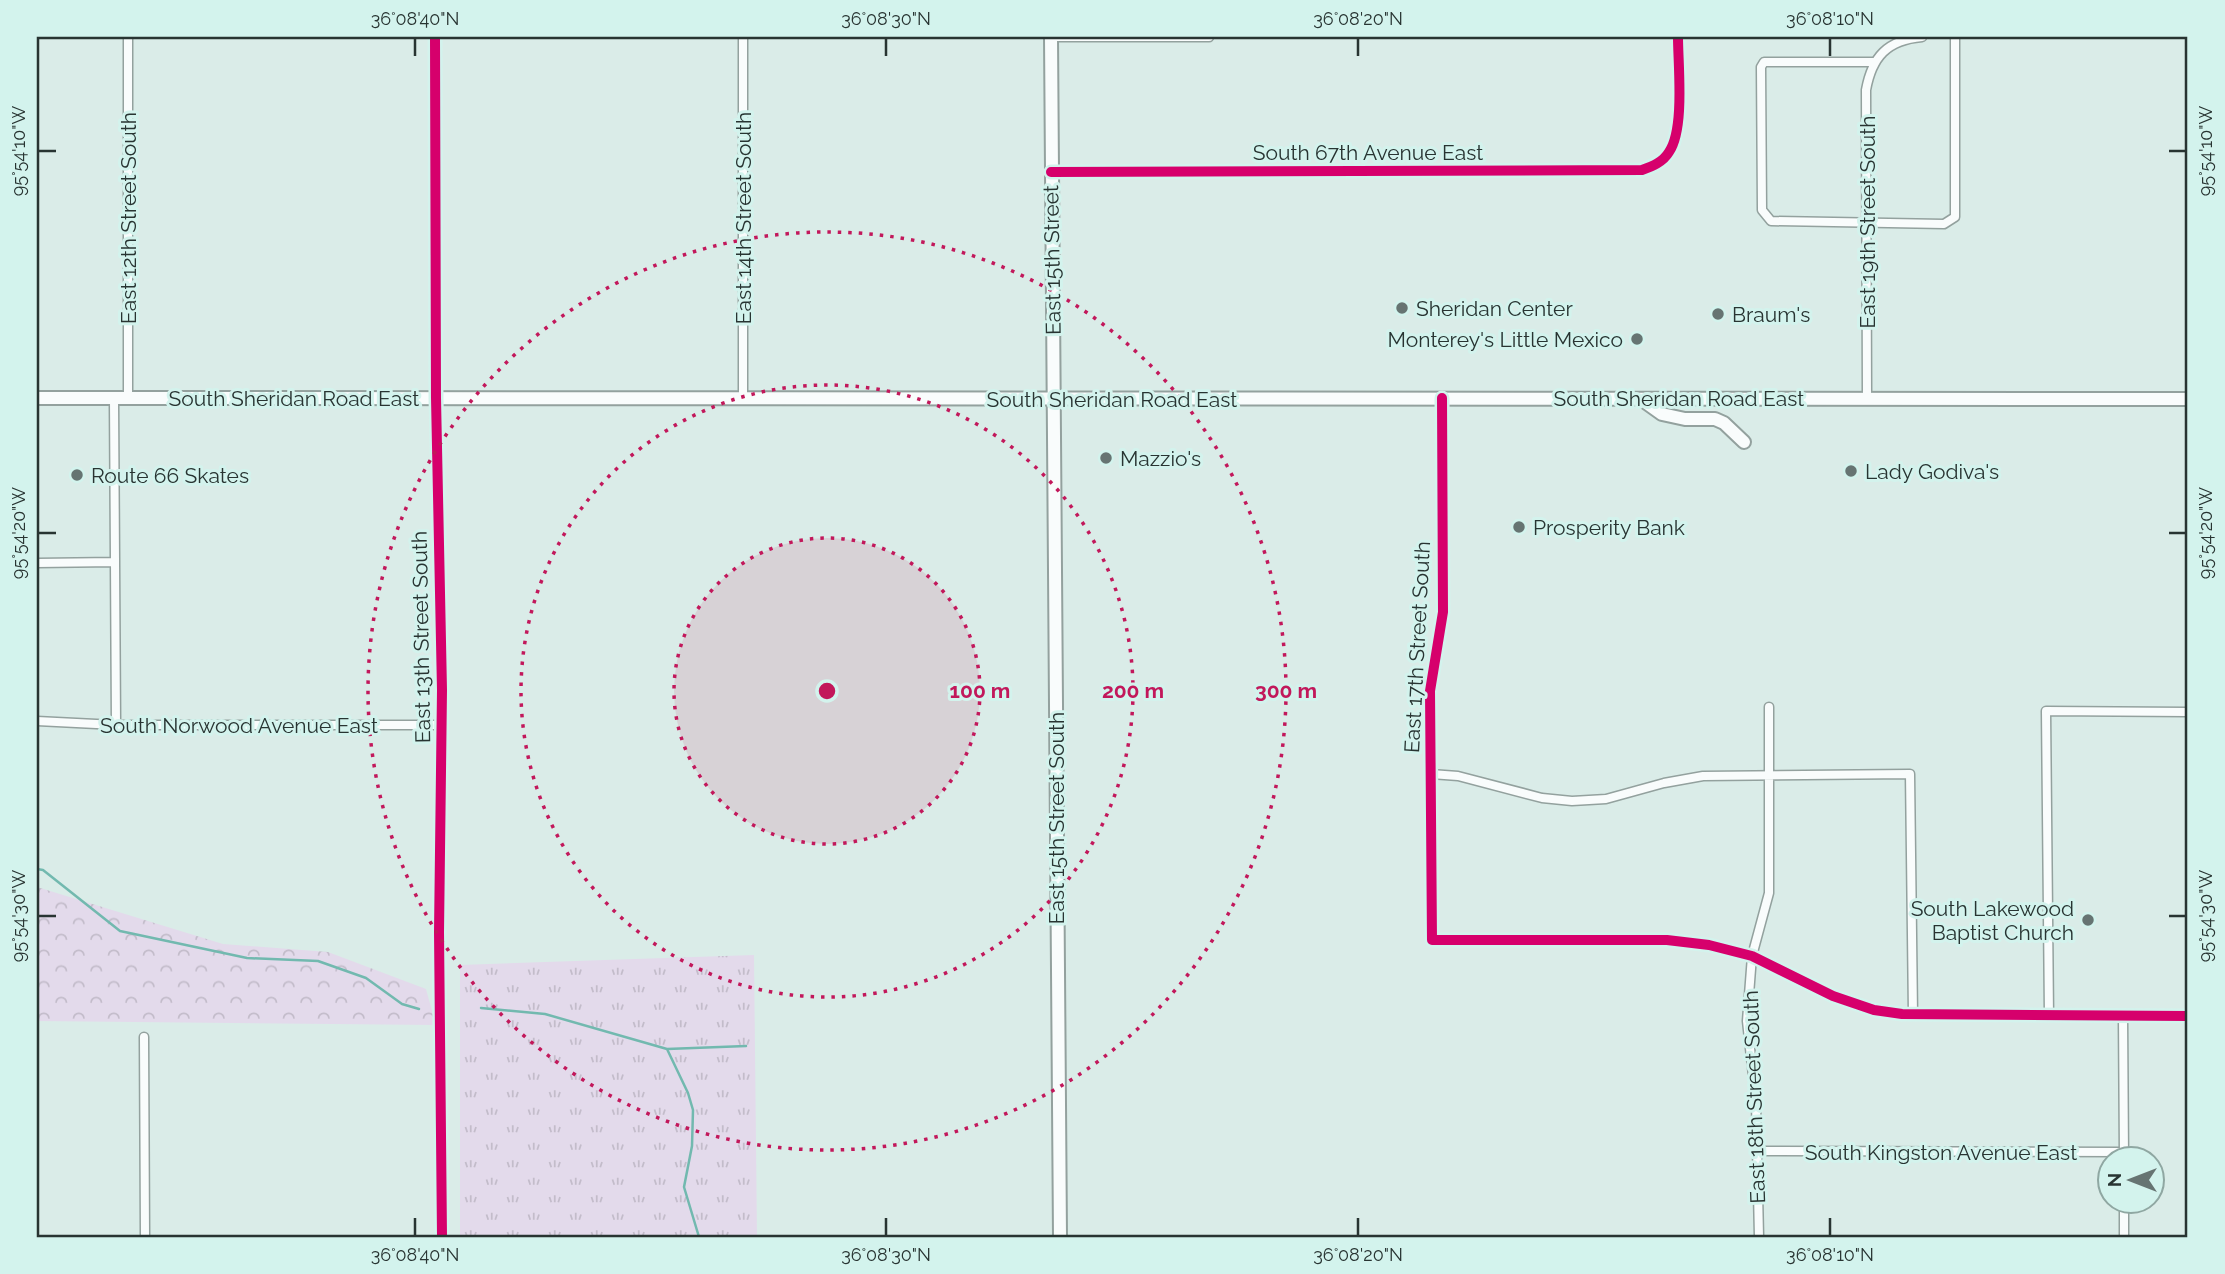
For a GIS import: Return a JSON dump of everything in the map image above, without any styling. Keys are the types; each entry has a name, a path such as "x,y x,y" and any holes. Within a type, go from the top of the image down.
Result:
{"main road":[{"name":"East 15th Street","path":"1051,37 1054,398"},
{"name":"South Sheridan Road East","path":"37,398 2188,399"},
{"name":"East 15th Street South","path":"1054,398 1060,1237"},
{"path":"1641,398 1662,414 1685,419 1715,419 1724,423 1744,442"}],"street":[{"name":"East 12th Street South","path":"116,725 115,562 128,37"},
{"name":"East 13th Street South","path":"435,37 436,398 442,725 439,932 442,1237"},
{"name":"East 14th Street South","path":"743,37 743,398"},
{"path":"1051,37 1209,37"},
{"name":"South 67th Avenue East","path":"1051,172 1634,171 1659,163 1674,144 1678,122 1678,37"},
{"name":"East 19th Street South","path":"1867,398 1866,90 1874,62 1885,50 1900,40 1922,37"},
{"path":"1874,62 1764,62 1761,67 1762,209 1771,221 1944,224 1955,217 1955,37"},
{"name":"East 17th Street South","path":"1442,398 1443,612 1430,691 1432,940 1667,940 1709,944 1752,956"},
{"path":"37,563 115,562"},
{"name":"East 18th Street South","path":"1759,1237 1756,1103 1747,1021 1752,956 1769,893 1769,707"},
{"path":"2049,1016 2046,711 2188,712"},
{"name":"South Norwood Avenue East","path":"37,721 116,725 442,725"},
{"path":"1431,774 1458,776 1542,798 1572,802 1606,799 1664,783 1703,776 1910,774 1913,1015"},
{"path":"1752,956 1833,996 1874,1010 1913,1015 2188,1016"},
{"path":"2123,1016 2123,1144"},
{"path":"144,1037 145,1237"},
{"name":"South Kingston Avenue East","path":"1758,1151 2096,1155"},
{"path":"2124,1214 2124,1237"}],"green space":[{"path":"37,887 223,944 328,952 426,989 436,1025 37,1021"},
{"path":"754,955 757,1237 460,1237 460,965"}],"waterway":[{"path":"37,869 43,870 120,931 247,958 318,961 366,978 402,1004 419,1009"},
{"path":"481,1008 545,1014 667,1049 746,1046"},
{"path":"667,1049 693,1110 692,1146 684,1187 699,1237"}],"cycle path":[{"path":"435,37 436,398 442,690 439,932 442,1237"},
{"path":"1051,172 1642,170 1664,158 1674,142 1679,113 1678,37"},
{"path":"1442,398 1443,612 1430,691 1432,940 1667,940 1709,945 1752,956 1833,996 1874,1010 1902,1014 2188,1016"}],"place":[{"name":"Sheridan Center","path":"1402,308"},
{"name":"Braum's","path":"1718,314"},
{"name":"Monterey's Little Mexico","path":"1637,339"},
{"name":"Mazzio's","path":"1106,458"},
{"name":"Lady Godiva's","path":"1851,471"},
{"name":"Route 66 Skates","path":"77,475"},
{"name":"Prosperity Bank","path":"1519,527"},
{"name":"South Lakewood Baptist Church","path":"2088,920"}]}
